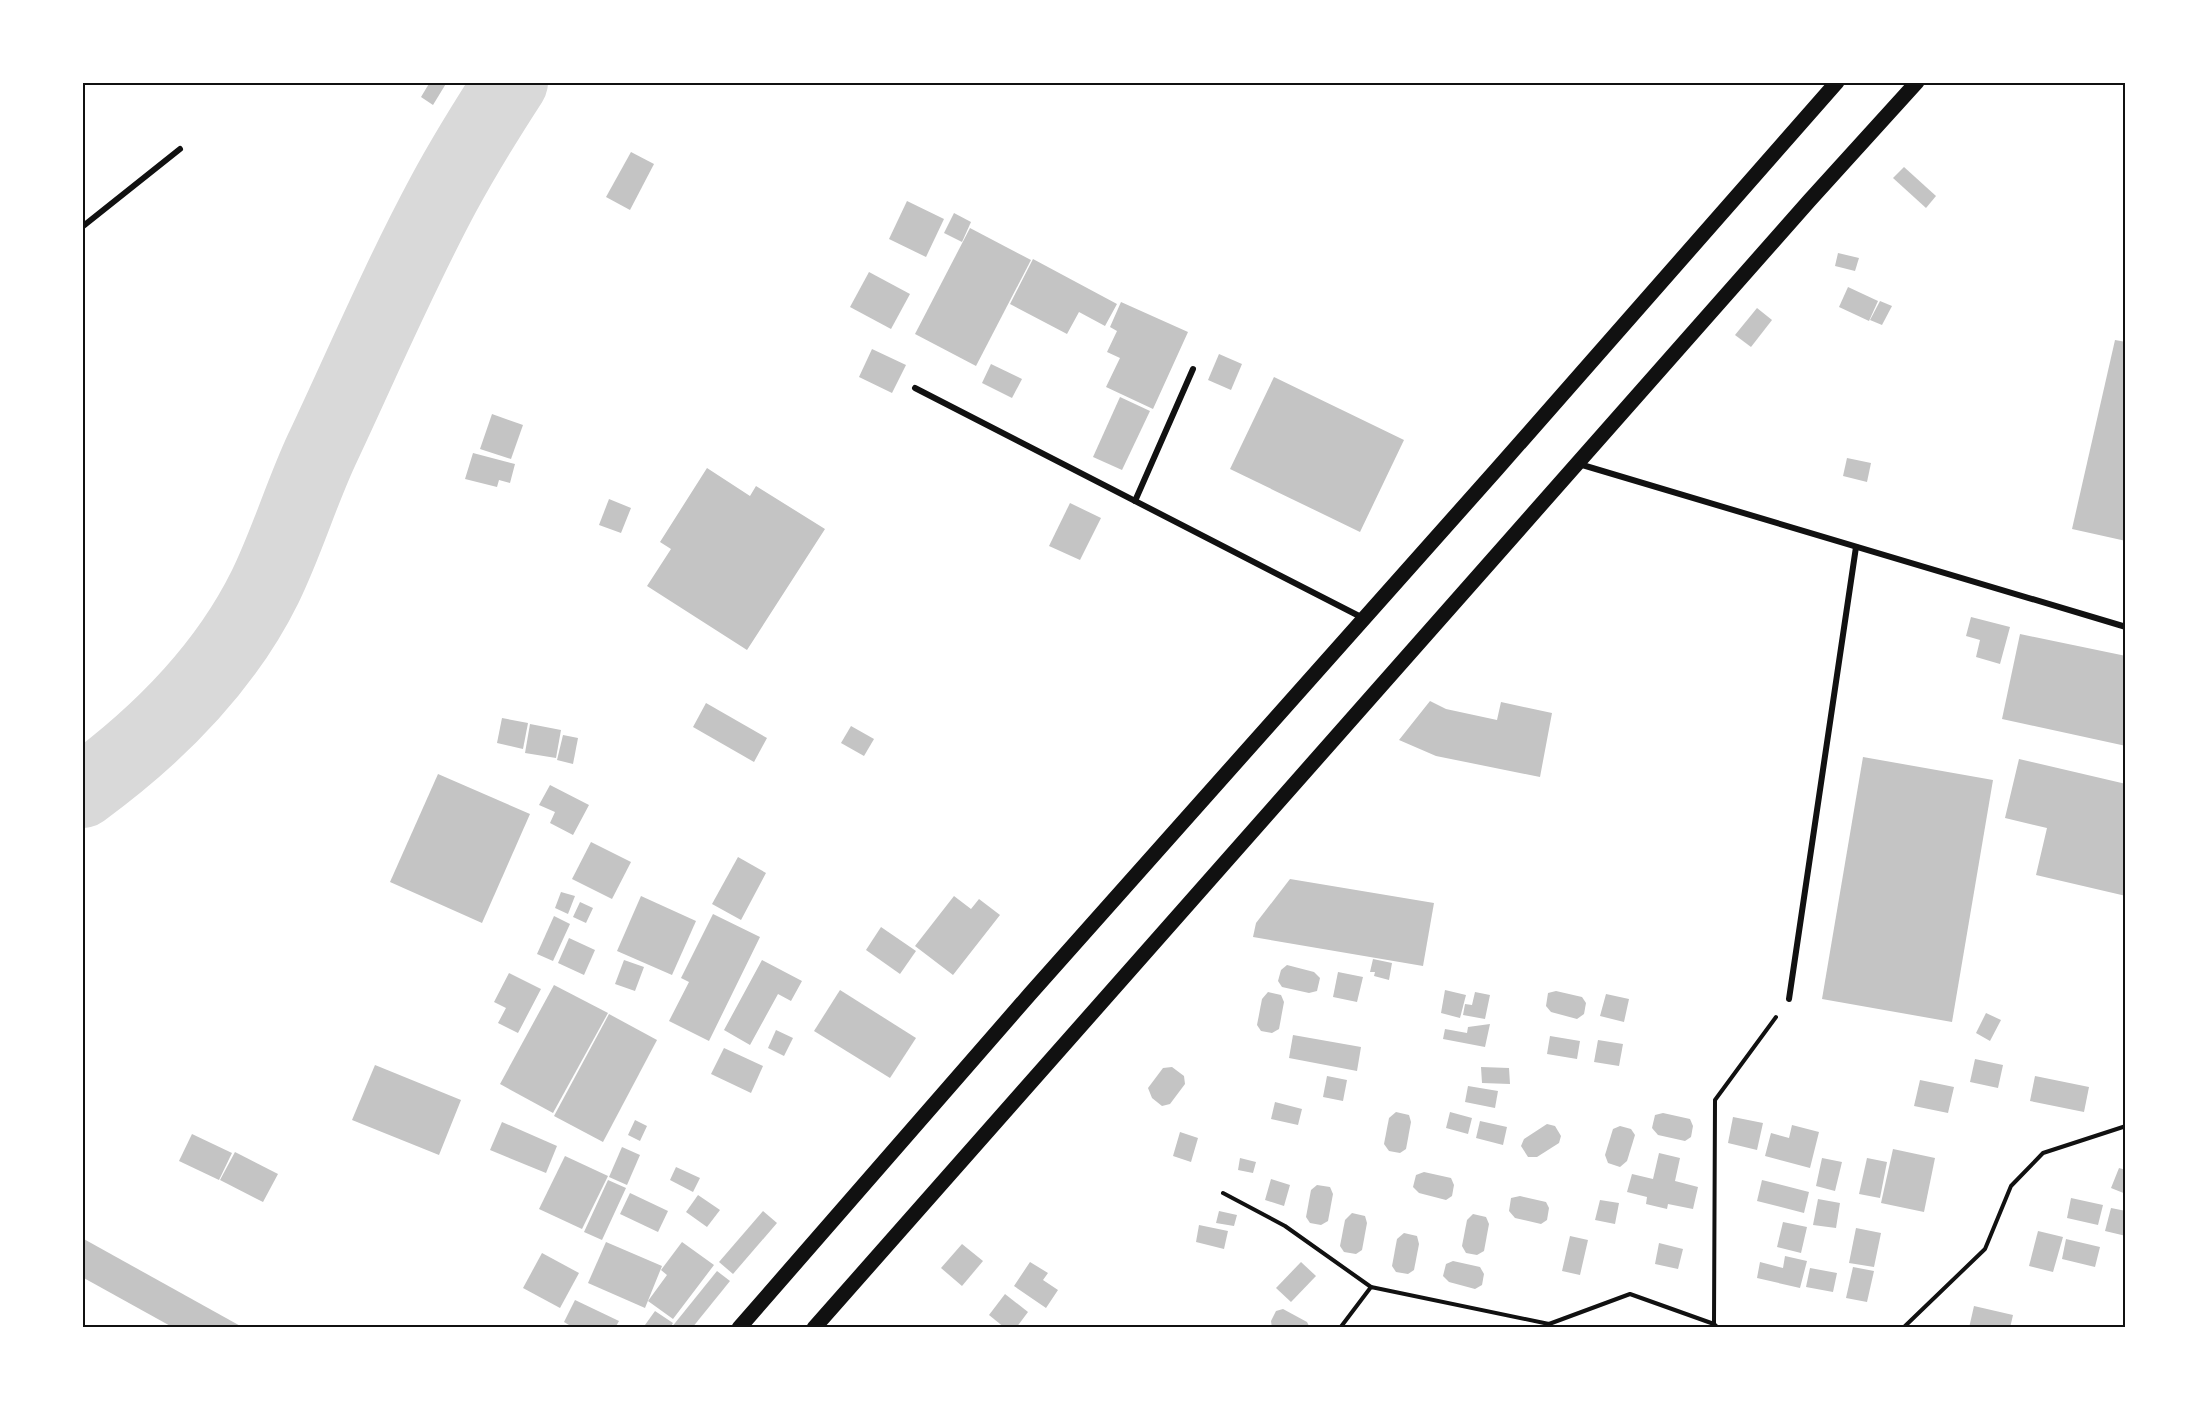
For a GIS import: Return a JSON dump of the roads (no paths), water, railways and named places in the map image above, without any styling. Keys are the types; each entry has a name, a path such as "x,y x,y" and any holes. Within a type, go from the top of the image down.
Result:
{"main road":[{"path":"739,1328 1022,1003 1837,82"},
{"path":"814,1328 1809,201 1917,82"}],"street":[{"path":"82,227 180,149"},
{"path":"1135,501 1193,369"},
{"path":"915,388 1363,618"},
{"path":"1579,464 2126,627"},
{"path":"1789,999 1856,546"}],"waterway":[{"path":"82,791 136,748 186,700 230,646 248,617 273,570 314,466 411,257 459,166 511,82"}]}
